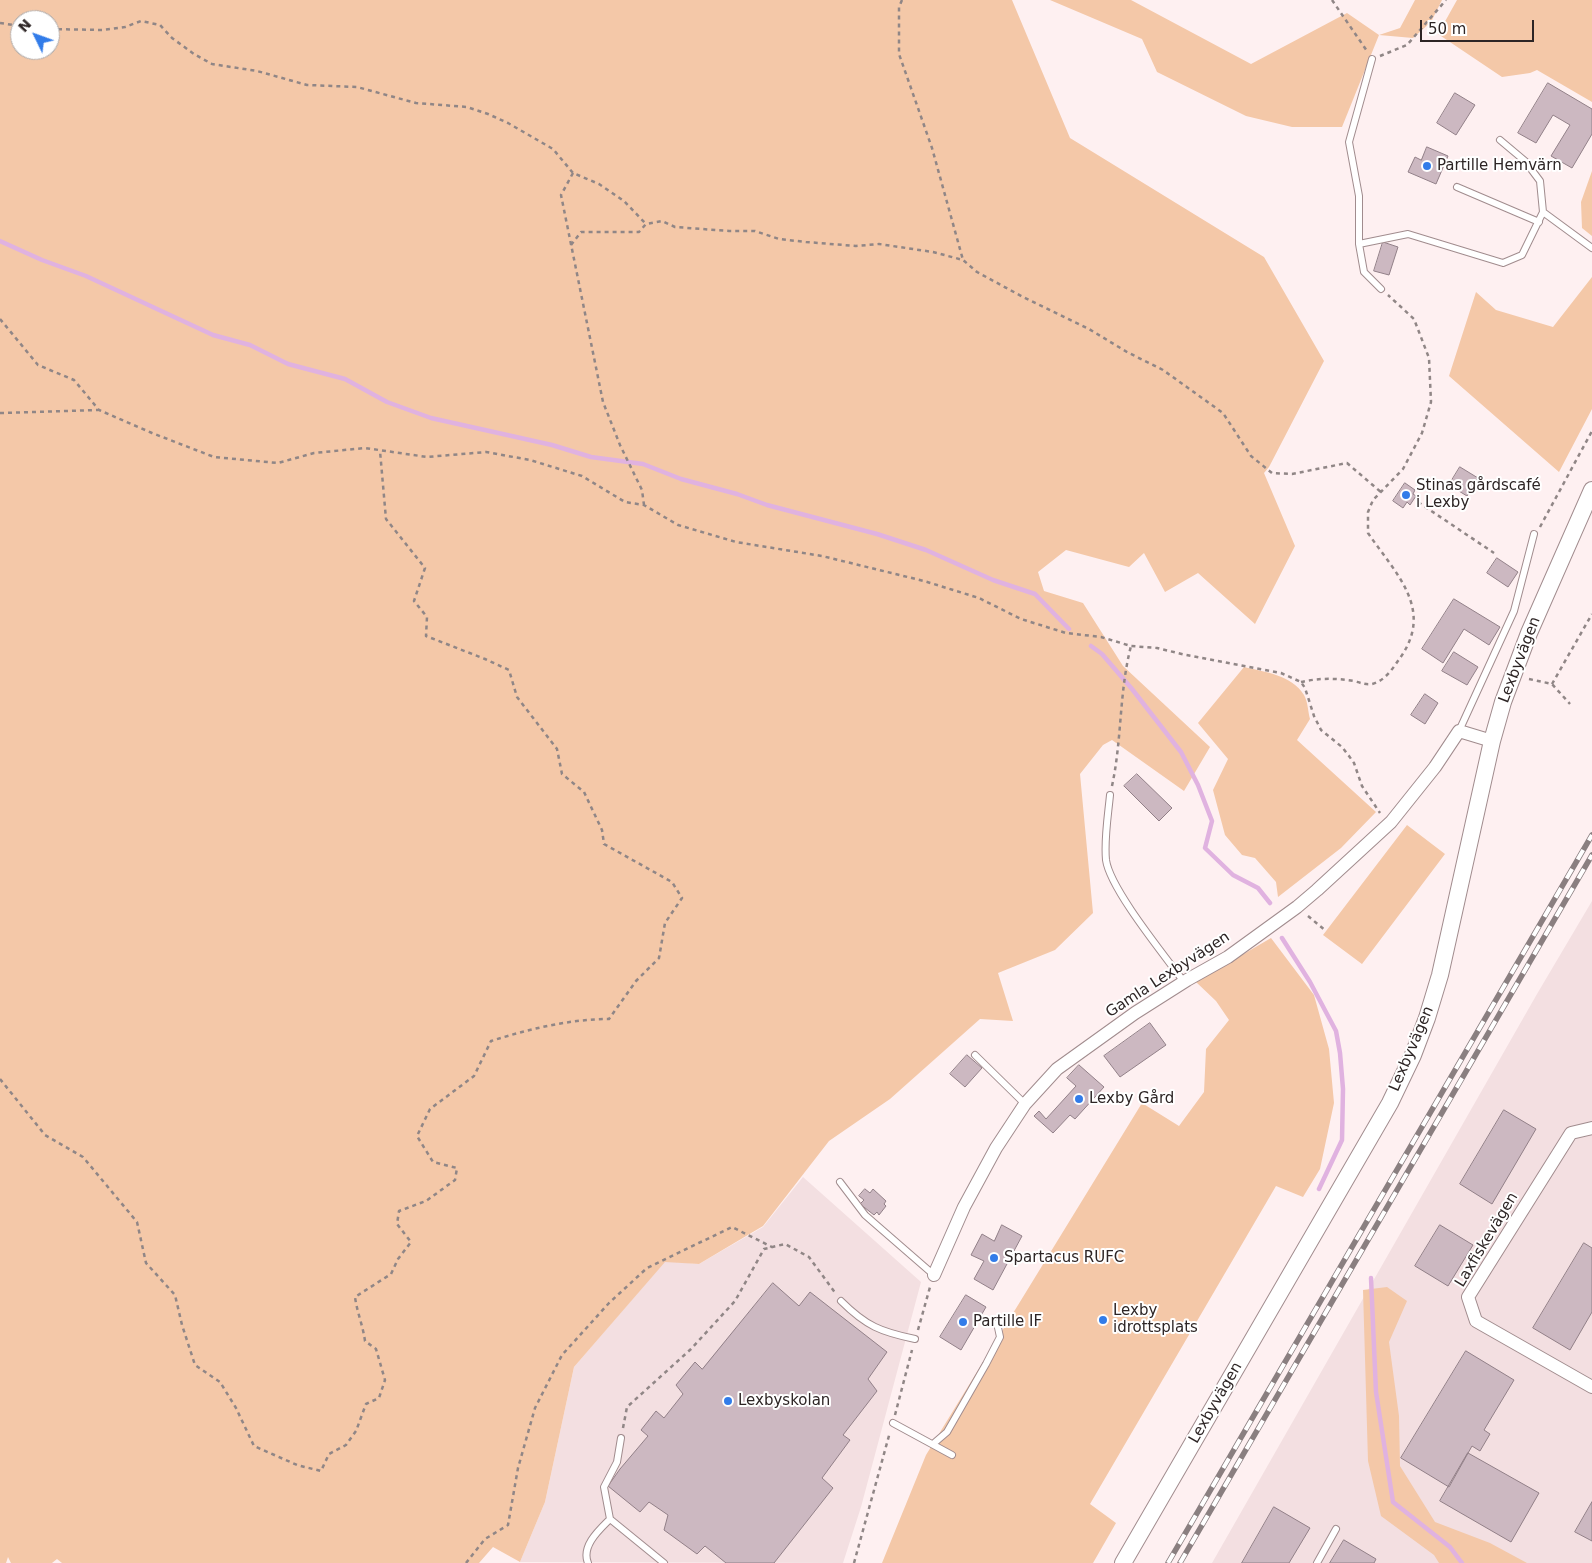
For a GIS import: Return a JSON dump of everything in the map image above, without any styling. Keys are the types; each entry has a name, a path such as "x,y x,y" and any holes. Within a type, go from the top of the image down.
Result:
{"street":[{"name":"Lexbyvägen","path":"1123,1563 1380,1120 1413,1055 1440,975 1492,741 1503,702 1554,573 1592,490"},
{"path":"1459,730 1492,741"},
{"name":"Gamla Lexbyvägen","path":"934,1275 964,1207 996,1148 1025,1104 1057,1069 1135,1013 1228,957 1297,907 1352,860 1392,822 1435,768 1459,730"},
{"name":"Laxfiskevägen","path":"1592,1128 1571,1133 1468,1297 1476,1321 1592,1387"}],"lane":[{"path":"1372,59 1349,142 1359,196 1359,244 1364,272 1381,289"},
{"path":"1359,244 1408,234 1503,264 1522,255 1543,212 1540,181 1525,161 1500,140"},
{"path":"1457,187 1538,222"},
{"path":"1543,212 1592,248"},
{"name":"Lexbyvägen","path":"1459,730 1514,611 1534,534"},
{"path":"1110,795 1106,861 1122,896 1184,982"},
{"path":"975,1055 1025,1104"},
{"path":"840,1182 865,1215 934,1275"},
{"path":"841,1301 858,1318 880,1330 915,1339"},
{"path":"933,1444 947,1432 1000,1338 997,1323"},
{"path":"893,1423 952,1456"},
{"path":"621,1438 617,1462 604,1488 610,1519 662,1562"},
{"path":"588,1563 586,1552 589,1545 596,1532 610,1519"},
{"path":"1317,1563 1336,1529"}],"path":[{"path":"902,0 899,6 899,54 932,148 964,260"},
{"path":"1332,0 1372,59 1407,46 1446,0"},
{"path":"60,30 102,30 125,27 142,21 160,26 172,38 212,64 257,71 307,85 357,87 416,103 467,107 508,123 553,149 573,173 599,184 624,201 646,224"},
{"path":"573,173 561,195 603,402 620,445 642,490 644,505"},
{"path":"571,245 581,232 638,232 646,224 662,221 675,227 730,231 755,230 779,239 829,245 856,246 879,244 933,252 964,260 977,272 1089,329 1127,352 1163,370 1223,413 1251,456 1272,473 1292,474 1347,463 1382,493"},
{"path":"1301,682 1333,679 1354,681 1366,685 1374,683 1381,680 1393,669 1408,647 1413,619 1412,605 1408,592 1368,533 1368,512 1373,500 1382,493 1403,469 1422,434 1431,402 1429,358 1414,319 1381,289"},
{"path":"0,319 38,364 74,380 99,410"},
{"path":"0,413 99,410 152,433 214,456 278,464 314,453 365,448 427,457 486,452 530,460 582,476 626,502 644,505 678,525 728,540 822,556 924,581 979,598 1021,619 1066,633 1101,637 1131,646 1157,648 1281,673 1301,682 1321,730 1342,747 1349,756 1354,763 1365,791 1380,813 1392,822"},
{"path":"1534,534 1541,525 1592,431"},
{"path":"0,1078 45,1135 83,1157 137,1222 146,1264 175,1295 194,1365 220,1382 236,1408 254,1446 297,1464 322,1471 329,1454 346,1445 356,1431 366,1404 379,1398 385,1380 376,1349 365,1341 355,1297 391,1274 398,1259 411,1242 397,1224 399,1211 426,1201 455,1180 456,1168 433,1162 417,1136 430,1109 474,1076 491,1041 511,1034 583,1019 609,1019 636,981 659,958 664,923 682,898 672,882 604,844 602,830 584,792 562,774 558,749 517,697 509,670 426,636 427,617 414,601 425,568 386,519 380,451"},
{"path":"1418,502 1494,552"},
{"path":"1552,684 1592,614"},
{"path":"1110,795 1115,770 1122,692 1131,646"},
{"path":"1513,675 1552,684 1570,704"},
{"path":"1297,907 1326,932"},
{"path":"466,1563 485,1539 508,1525 518,1468 535,1408 562,1354 608,1303 648,1268 732,1227 772,1247"},
{"path":"621,1438 627,1407 690,1349 735,1301 764,1249 785,1244 809,1257 841,1301"}],"shaded area":[{"path":"0,0 1012,0 1070,138 1264,257 1324,361 1269,467 1264,473 1295,546 1255,624 1198,573 1165,592 1144,553 1129,567 1066,550 1038,572 1044,591 1083,603 1123,666 1210,747 1184,791 1112,740 1103,745 1080,774 1093,913 1055,950 998,973 1013,1021 980,1019 890,1099 829,1141 763,1226 699,1264 665,1262 574,1367 545,1502 520,1562 493,1547 479,1563 62,1563 57,1559 52,1563 11,1563 8,1557 6,1563 0,1563"},
{"path":"1050,0 1131,0 1251,64 1347,13 1379,35 1342,127 1292,127 1246,116 1157,72 1142,39"},
{"path":"1415,0 1442,0 1431,22 1413,38 1379,35 1400,28"},
{"path":"1457,0 1592,0 1592,102 1537,70 1530,73 1502,77 1438,34"},
{"path":"1592,171 1592,236 1582,228 1581,202"},
{"path":"1592,277 1592,409 1559,472 1449,376 1476,292 1496,310 1553,327"},
{"path":"1244,667 1277,675 1299,688 1304,695 1310,719 1297,740 1376,812 1341,848 1278,897 1276,882 1255,858 1242,855 1225,835 1213,790 1228,759 1198,723"},
{"path":"1407,825 1445,854 1362,964 1323,935"},
{"path":"1592,901 1592,1563 1212,1563 1537,994"},
{"name":"Lexby idrottsplats","path":"1271,938 1314,995 1329,1049 1334,1103 1320,1169 1303,1197 1276,1186 1090,1504 1116,1523 1093,1563 882,1563 926,1455 1142,1103 1179,1126 1204,1092 1206,1049 1229,1020 1216,1001 1196,982"},
{"name":"Lexbyskolan","path":"803,1177 921,1282 861,1507 843,1563 520,1562 545,1502 574,1367 665,1261 699,1264 763,1227"},
{"path":"1387,1287 1407,1301 1389,1342 1399,1416 1400,1466 1435,1522 1490,1543 1527,1563 1439,1563 1434,1555 1381,1516 1368,1461 1363,1290"}],"building":[{"path":"1548,83 1592,109 1592,134 1572,168 1551,156 1570,125 1553,115 1536,143 1518,133"},
{"path":"1455,93 1475,105 1456,135 1437,123"},
{"name":"Partille Hemvärn","path":"1427,147 1448,156 1436,184 1408,172 1415,157 1421,160"},
{"path":"1383,242 1398,247 1389,275 1374,271"},
{"path":"1460,467 1478,478 1467,496 1449,485"},
{"name":"Stinas gårdscafé i Lexby","path":"1405,483 1415,490 1413,494 1416,496 1410,505 1407,502 1403,508 1393,501"},
{"path":"1497,558 1518,572 1508,587 1487,573"},
{"path":"1454,599 1500,627 1489,645 1464,629 1443,663 1422,649"},
{"path":"1454,652 1478,667 1467,685 1442,671"},
{"path":"1425,694 1438,703 1425,724 1411,715"},
{"path":"1137,774 1172,808 1159,821 1124,786"},
{"path":"1150,1023 1166,1045 1120,1077 1104,1056"},
{"path":"967,1055 982,1068 965,1087 950,1074"},
{"name":"Lexby Gård","path":"1079,1065 1104,1087 1075,1119 1070,1115 1053,1133 1034,1116 1039,1111 1046,1119 1076,1086 1067,1078"},
{"path":"1504,1110 1536,1129 1492,1204 1460,1184"},
{"path":"865,1189 870,1193 873,1189 886,1201 884,1204 886,1206 879,1215 877,1212 874,1215 860,1204 864,1200 859,1196"},
{"name":"Spartacus RUFC","path":"1002,1225 1022,1236 993,1290 974,1279 984,1261 971,1255 982,1234 994,1241"},
{"path":"1440,1225 1473,1245 1448,1286 1415,1266"},
{"path":"1584,1243 1592,1248 1592,1312 1570,1350 1533,1328"},
{"path":"773,1283 799,1306 810,1292 887,1352 868,1379 877,1391 843,1435 850,1440 822,1478 833,1488 774,1563 726,1563 705,1546 697,1554 664,1530 668,1515 649,1502 640,1512 608,1486 648,1436 641,1430 656,1411 664,1418 683,1394 676,1385 695,1362 702,1369"},
{"name":"Partille IF","path":"966,1295 986,1307 961,1350 940,1337"},
{"path":"1466,1351 1514,1380 1484,1430 1490,1434 1480,1451 1472,1446 1449,1487 1401,1458"},
{"path":"1468,1453 1539,1493 1511,1542 1440,1501"},
{"path":"1592,1502 1592,1541 1575,1532"},
{"path":"1274,1507 1310,1528 1289,1563 1242,1563"},
{"path":"1344,1540 1376,1559 1374,1563 1330,1563"}],"waterway":[{"path":"0,241 42,260 86,276 213,335 250,345 288,364 345,379 387,402 431,418 552,445 591,457 643,464 681,479 737,494 767,505 877,534 926,550 993,580 1035,594 1069,629"},
{"path":"1091,646 1102,654 1132,689 1181,752 1198,785 1212,821 1205,848 1233,875 1258,888 1270,903"},
{"path":"1282,938 1310,982 1336,1031 1340,1053 1343,1089 1342,1140 1319,1189"},
{"path":"1371,1278 1376,1392 1393,1502 1450,1547 1462,1563"}],"railway":[{"path":"1168,1563 1592,835"},
{"path":"1180,1563 1592,855"}],"place":[{"name":"Partille Hemvärn","path":"1427,166"},
{"name":"Stinas gårdscafé i Lexby","path":"1406,495"},
{"name":"Lexby Gård","path":"1079,1099"},
{"name":"Spartacus RUFC","path":"994,1258"},
{"name":"Lexby idrottsplats","path":"1103,1320"},
{"name":"Partille IF","path":"963,1322"},
{"name":"Lexbyskolan","path":"728,1401"}]}
